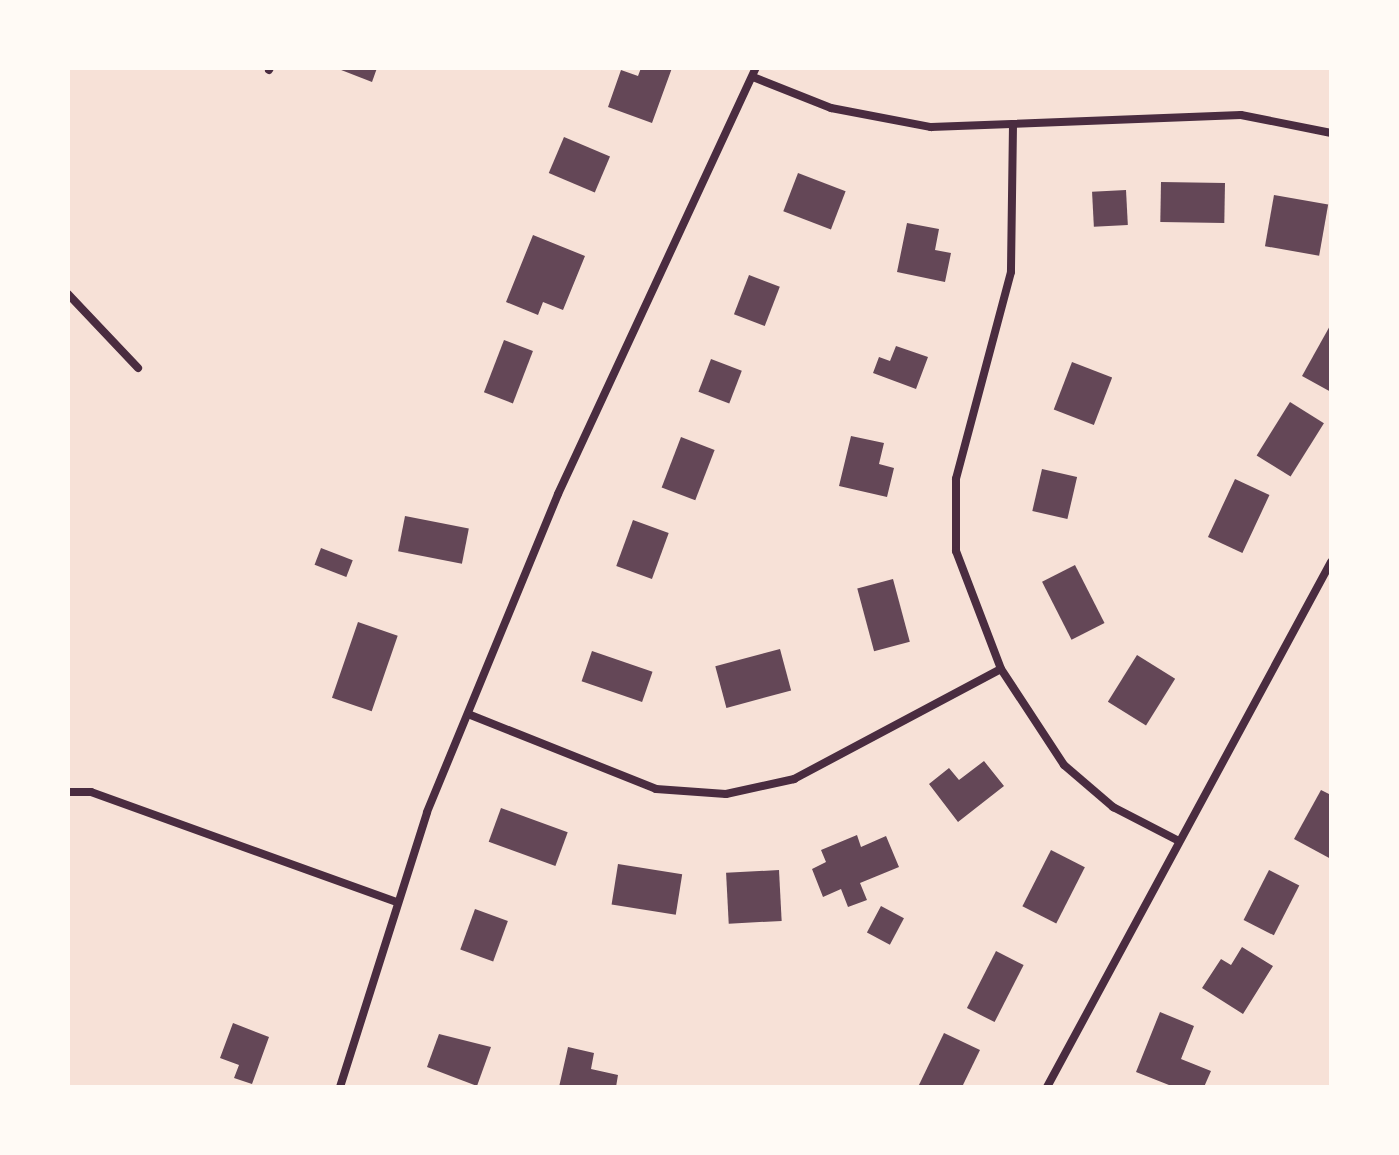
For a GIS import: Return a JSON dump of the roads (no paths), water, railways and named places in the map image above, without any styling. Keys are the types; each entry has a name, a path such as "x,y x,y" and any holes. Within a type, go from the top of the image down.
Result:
{"street":[{"path":"340,1087 396,902 468,714 558,494 754,73 878,120 1013,125 1241,115 1331,133"},
{"path":"1013,125 1011,272 953,503 962,578 1001,669 1079,780 1177,840"},
{"path":"68,294 138,368"},
{"path":"1047,1087 1177,840 1331,562"},
{"path":"468,714 656,789 726,794 794,779 1001,669"},
{"path":"68,792 91,792 396,902"}]}
